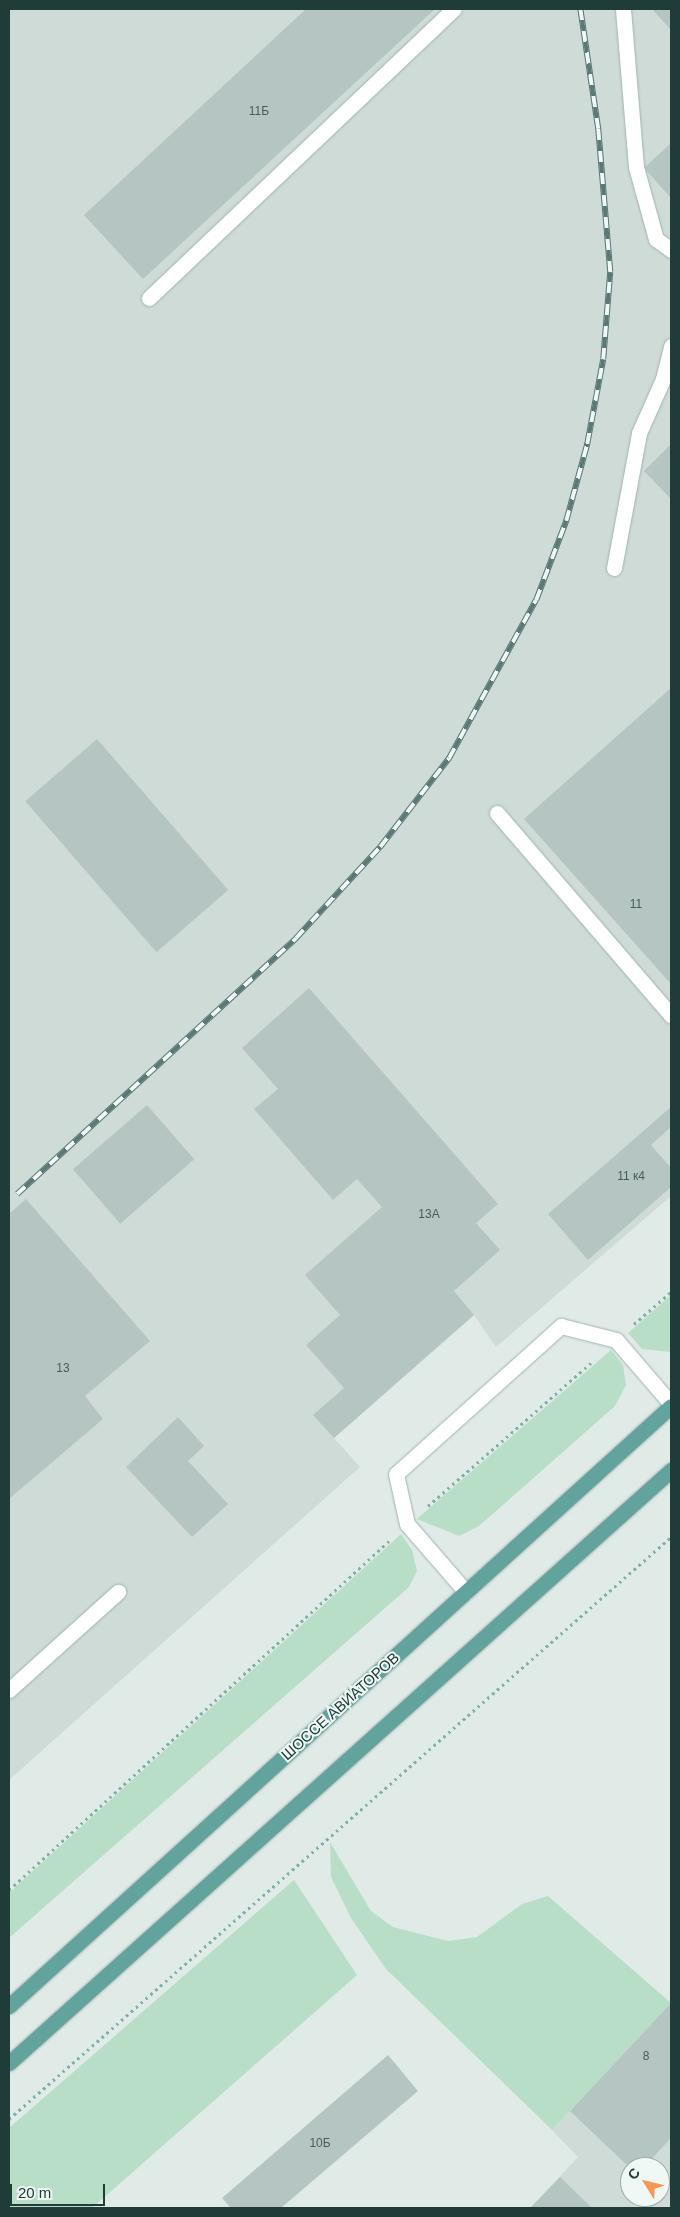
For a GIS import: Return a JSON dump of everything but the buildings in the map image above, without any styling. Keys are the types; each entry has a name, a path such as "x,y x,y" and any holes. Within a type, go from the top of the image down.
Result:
{"main road":[{"name":"ШОССЕ АВИАТОРОВ","path":"9,2006 671,1405"},
{"path":"9,2063 671,1470"}],"lane":[{"path":"149,298 454,9"},
{"path":"623,9 636,167 656,238 671,250"},
{"path":"614,568 640,433 663,379 671,346"},
{"path":"497,813 671,1015"},
{"path":"466,1592 407,1524 396,1474 561,1326 616,1340 671,1405"},
{"path":"9,1690 118,1592"}],"path":[{"path":"9,1890 407,1524 671,1292"},
{"path":"9,2119 671,1537"}],"shaded area":[{"path":"9,9 671,9 671,1196 496,1347 474,1315 334,1438 360,1467 9,1780"},
{"path":"671,2003 671,2208 531,2208 578,2157 552,2130"}],"green space":[{"path":"671,1295 671,1352 642,1349 628,1333"},
{"path":"611,1350 623,1365 626,1385 615,1406 479,1526 459,1536 417,1519"},
{"path":"401,1534 412,1550 417,1571 409,1587 9,1938 9,1893"},
{"path":"330,1842 371,1911 393,1927 448,1941 477,1937 522,1904 548,1896 671,2003 552,2130 386,1969 351,1918 331,1877"},
{"path":"294,1880 357,1975 92,2208 9,2208 9,2128"}],"railway":[{"path":"17,1194 296,938 380,847 449,758 536,600 566,521 587,444 603,359 610,272 598,129 580,9"}]}
